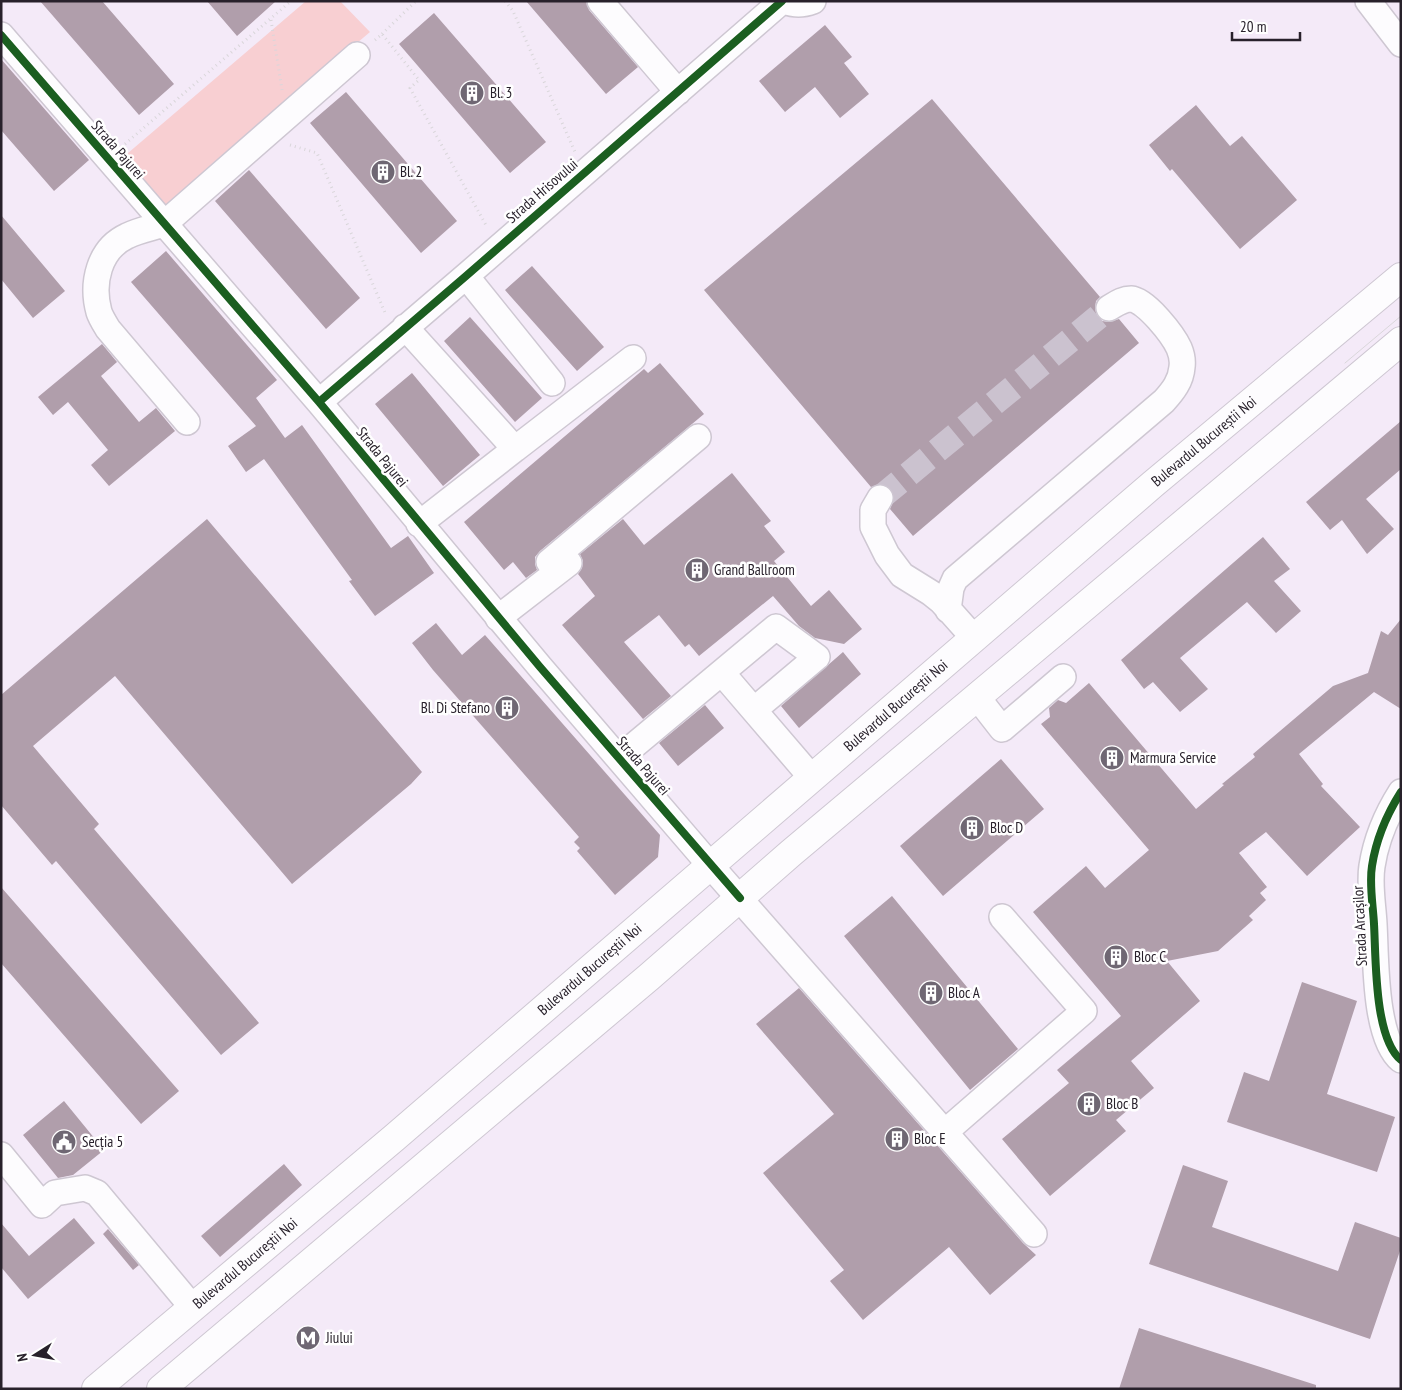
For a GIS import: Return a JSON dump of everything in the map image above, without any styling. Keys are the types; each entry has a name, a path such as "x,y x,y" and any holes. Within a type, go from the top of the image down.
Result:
{"main road":[{"name":"Bulevardul Bucureștii Noi","path":"96,1389 394,1138 1153,484 1401,277"},
{"path":"161,1389 791,853 1401,341"},
{"path":"394,1138 416,1172"}],"street":[{"path":"600,1 678,92"},
{"name":"Strada Hrisovului","path":"319,402 783,1"},
{"path":"783,1 793,4 804,4 813,1"},
{"path":"1368,1 1401,44"},
{"name":"Strada Pajurei","path":"1,35 319,402 498,618 710,865 1034,1234"},
{"path":"187,422 108,329 99,314 96,296 97,276 103,258 112,246 127,236 164,224 357,55"},
{"path":"466,276 552,383"},
{"path":"920,586 942,584 955,579 1164,401 1177,386 1182,370 1183,357 1174,338 1158,319 1147,307 1133,299 1123,300 1109,308"},
{"path":"400,331 515,449"},
{"path":"419,524 633,358"},
{"path":"498,618 563,567 549,562 698,438"},
{"path":"880,498 873,510 873,527 879,540 902,575 941,601 974,638"},
{"path":"948,610 951,588 955,579"},
{"path":"619,758 776,627 817,658 754,710"},
{"path":"722,673 812,778"},
{"path":"977,697 1002,729 1063,677"},
{"name":"Strada Arcașilor","path":"1401,792 1382,828 1375,848 1371,869 1377,984 1380,1005 1385,1033 1390,1047 1401,1060"},
{"path":"945,1132 1084,1011 1002,917"},
{"path":"1,1155 42,1205 56,1193 85,1188 97,1193 193,1308"}],"path":[{"path":"108,159 291,1"},
{"path":"357,55 416,1"},
{"path":"505,1 513,10 584,173"},
{"path":"271,20 284,105 290,114"},
{"path":"382,34 419,80 410,88 498,247"},
{"path":"264,137 317,153 400,331"}],"shaded area":[{"path":"306,1 340,1 370,32 284,105 166,212 121,159"}],"building":[{"path":"40,1 102,1 174,84 139,115"},
{"path":"207,1 276,1 237,36"},
{"path":"526,1 586,1 589,10 638,67 606,94"},
{"name":"Bl. 3","path":"434,13 546,142 510,173 399,44"},
{"path":"825,25 852,57 844,63 869,94 840,118 815,87 785,112 759,81"},
{"path":"1,59 89,160 54,191 1,130"},
{"name":"Bl. 2","path":"346,92 457,221 421,253 310,123"},
{"path":"932,99 1100,297 1096,301 1097,316 1102,321 1109,322 1119,319 1139,343 913,536 890,509 894,499 892,490 888,486 881,484 871,487 704,290"},
{"path":"1196,105 1230,146 1242,136 1297,200 1240,249 1172,169 1170,171 1149,145"},
{"path":"249,170 360,298 326,329 215,201"},
{"path":"1,215 65,291 33,318 1,279"},
{"path":"166,251 277,380 256,398 285,438 302,425 391,548 408,536 434,573 375,616 349,581 352,580 264,459 246,472 228,446 256,426 131,282"},
{"path":"532,266 604,347 577,371 505,290"},
{"path":"470,317 542,398 515,422 444,341"},
{"path":"102,344 117,362 101,376 139,422 156,408 175,431 109,486 91,465 108,450 68,402 53,415 38,397"},
{"path":"660,363 704,414 540,551 535,557 537,570 526,578 513,562 504,570 464,522 644,369 648,373"},
{"path":"412,373 480,455 443,486 375,404"},
{"path":"1401,421 1401,469 1366,499 1394,529 1367,554 1342,520 1330,530 1306,502"},
{"name":"Grand Ballroom","path":"732,473 771,521 764,526 785,552 774,561 811,606 829,590 862,629 844,644 815,638 799,626 773,596 699,656 689,644 685,647 659,615 624,642 671,696 643,719 562,625 595,596 578,574 582,568 583,561 580,554 623,519 644,545"},
{"path":"207,519 422,772 411,784 292,884 115,676 33,746 99,824 94,829 259,1023 221,1055 56,861 52,865 1,805 1,695"},
{"path":"1263,537 1290,569 1274,581 1301,611 1276,633 1247,602 1180,658 1208,689 1180,712 1153,682 1144,689 1121,660"},
{"path":"1401,619 1401,709 1374,692 1299,754 1323,784 1321,786 1360,827 1307,876 1266,832 1239,853 1267,887 1260,893 1266,900 1249,916 1253,920 1218,951 1167,961 1200,1001 1131,1061 1154,1088 1116,1120 1126,1131 1050,1196 1002,1139 1069,1083 1057,1070 1121,1016 1033,912 1086,866 1105,888 1149,850 1041,724 1050,717 1049,708 1058,700 1066,703 1089,683 1196,809 1224,785 1222,784 1255,757 1253,754 1333,686 1368,673 1381,631 1388,635"},
{"path":"436,623 462,655 485,635 660,835 658,857 615,895 577,851 580,848 574,842 579,837 433,670 412,643"},
{"path":"843,652 861,674 799,728 781,706"},
{"path":"705,705 724,728 678,766 659,743"},
{"name":"Bloc D","path":"1001,759 1044,809 943,896 900,846"},
{"path":"1,887 179,1091 141,1124 1,963"},
{"name":"Bloc A","path":"892,896 1018,1049 970,1090 844,936"},
{"path":"1302,982 1357,1001 1327,1094 1395,1117 1377,1172 1227,1122 1244,1072 1269,1081"},
{"path":"799,988 1023,1243 1036,1255 990,1295 949,1247 863,1320 830,1281 844,1270 763,1173 834,1114 756,1024"},
{"name":"Secția 5","path":"64,1101 104,1150 73,1175 58,1178 23,1135"},
{"path":"284,1164 302,1185 220,1257 201,1236"},
{"path":"1183,1165 1228,1181 1212,1227 1338,1271 1355,1222 1401,1238 1401,1248 1370,1339 1149,1264"},
{"path":"74,1218 95,1243 28,1299 1,1267 1,1223 29,1256"},
{"path":"108,1229 139,1265 133,1270 103,1234"},
{"path":"1139,1328 1316,1385 1316,1389 1119,1389"}],"tunnel":[{"path":"880,498 1109,308"}],"tram line":[{"path":"1345,363 1401,316"}],"cycle path":[{"path":"319,402 782,1"},
{"path":"1,35 319,402 540,667 740,898"},
{"path":"1401,792 1391,809 1379,837 1372,866 1371,880 1376,976 1381,1016 1392,1049 1401,1060"}],"place":[{"name":"Bl. 3","path":"472,93"},
{"name":"Bl. 2","path":"383,172"},
{"name":"Grand Ballroom","path":"697,570"},
{"name":"Bl. Di Stefano","path":"507,708"},
{"name":"Marmura Service","path":"1112,758"},
{"name":"Bloc D","path":"972,828"},
{"name":"Bloc C","path":"1116,957"},
{"name":"Bloc A","path":"931,993"},
{"name":"Bloc B","path":"1089,1104"},
{"name":"Bloc E","path":"897,1139"},
{"name":"Secția 5","path":"64,1142"},
{"name":"Jiului","path":"308,1338"}]}
